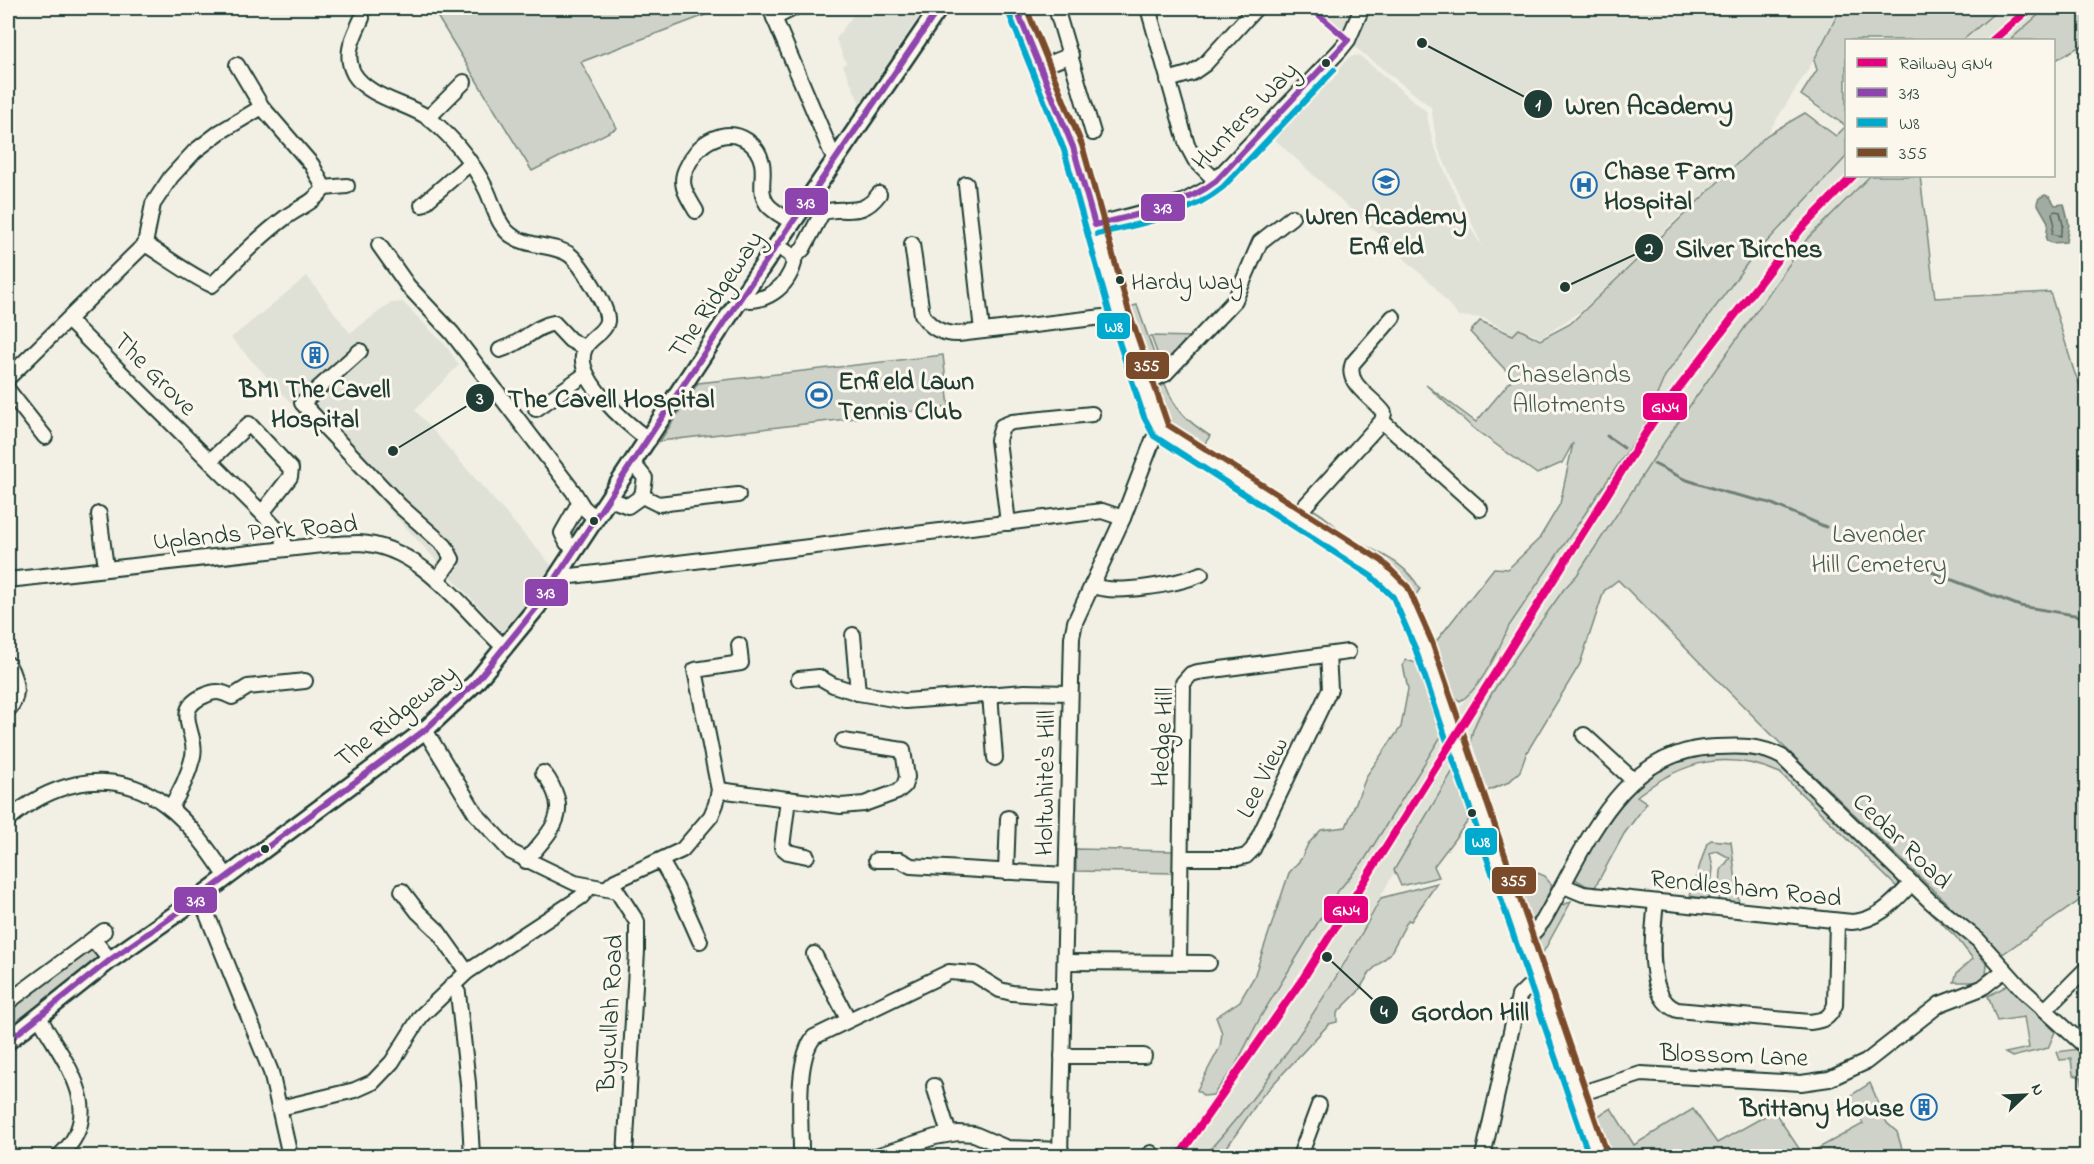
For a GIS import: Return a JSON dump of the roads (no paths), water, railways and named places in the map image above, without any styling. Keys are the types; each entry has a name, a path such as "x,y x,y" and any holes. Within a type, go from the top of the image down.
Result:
{"main road":[{"name":"The Ridgeway","path":"8,1041 110,960 227,877 425,730 454,705 505,648 561,572 740,299 939,8"}],"street":[{"path":"794,8 772,13 836,160"},
{"path":"1016,8 1073,147 1120,315 1142,384 1161,431 1394,582 1408,605 1598,1156"},
{"path":"1056,8 1093,133"},
{"path":"1148,8 1190,153 1216,181"},
{"path":"1168,80 1192,73 1205,64 1256,8"},
{"name":"Hunters Way","path":"1095,225 1189,200 1216,181 1340,50 1348,40 1362,8"},
{"path":"362,18 350,43 349,56 353,72 362,84 428,118 457,146 486,189 505,230 513,237 527,244 567,252 578,264 607,314 606,326 585,348 583,364 586,374 622,421 649,440"},
{"path":"1040,67 1071,55"},
{"path":"237,65 262,107 312,165 324,188"},
{"path":"428,118 464,82"},
{"path":"8,378 145,244 153,204 171,177 203,145 262,107"},
{"path":"696,211 682,185 683,174 690,159 699,147 709,140 725,135 737,135 748,141 762,162 761,189 767,204 793,223"},
{"path":"422,205 469,164"},
{"path":"966,184 982,331"},
{"path":"324,188 347,186"},
{"path":"145,244 177,263 214,290 246,250 285,217 320,194 324,188"},
{"path":"740,299 756,301 775,293 792,268 793,259 803,249 822,213 836,210 847,212 863,207 873,202 879,194"},
{"path":"1142,384 1165,374 1235,300 1260,242 1292,217"},
{"path":"912,244 919,306 926,321 941,332 950,334 982,331 1120,315"},
{"path":"379,245 408,285 452,333 573,491 579,503 596,519"},
{"path":"778,246 793,259"},
{"path":"1294,518 1382,421 1383,413 1355,384 1351,371 1353,363 1393,317"},
{"name":"The Grove","path":"68,320 211,460 282,535 286,549"},
{"path":"500,350 515,346 544,324 554,323 570,340 585,348"},
{"path":"360,351 302,403 400,506 445,546 452,559 437,580"},
{"path":"536,409 586,374"},
{"path":"8,390 45,437"},
{"path":"1008,523 998,440 1002,426 1011,422 1092,414"},
{"path":"1382,421 1480,509"},
{"path":"211,460 249,424 291,469 290,477 261,513"},
{"name":"Holtwhite's Hill","path":"1060,1153 1070,693 1075,622 1123,518 1153,440 1161,431"},
{"path":"610,499 628,506 642,496 645,478 633,463"},
{"path":"642,496 658,504 738,495"},
{"path":"576,549 567,543 562,533 579,503"},
{"path":"561,572 572,576 1102,511 1123,518"},
{"path":"99,514 106,568"},
{"name":"Uplands Park Road","path":"8,580 360,543 385,549 407,559 437,580 505,648"},
{"path":"1092,585 1113,590 1184,580 1201,574"},
{"path":"853,635 858,693"},
{"path":"425,730 486,827 511,852 526,861 589,888 607,888 615,881 682,850 711,816 719,790 694,670 741,663 739,645"},
{"name":"Hedge Hill","path":"1179,963 1182,858 1182,690 1186,678 1198,672 1348,652"},
{"name":"Lee View","path":"1182,858 1238,858 1246,856 1253,849 1330,689 1328,655"},
{"path":"8,664 13,674 16,694 8,710"},
{"path":"799,679 819,677 833,685 858,693 905,701 990,694 1070,693"},
{"path":"170,808 193,757 194,742 187,718 188,711 197,699 218,692 232,698 248,687 306,681"},
{"path":"990,694 995,758"},
{"path":"1521,936 1539,927 1593,834 1632,779 1584,735"},
{"path":"719,790 853,806 897,792 904,786 907,777 903,750 843,741"},
{"name":"Cedar Road","path":"1632,779 1654,762 1676,753 1702,747 1765,748 1782,757 1911,884 1978,940 2086,1047"},
{"path":"526,861 556,823 560,810 549,779 543,773"},
{"path":"8,820 48,793 101,780 137,788 170,808 192,828 227,877"},
{"path":"788,799 782,847 788,852 807,856"},
{"path":"1006,872 1008,818"},
{"path":"876,860 900,860 911,866 1066,875"},
{"path":"661,861 676,887 700,941"},
{"name":"Rendlesham Road","path":"1564,886 1583,894 1837,921 1862,921 1884,911 1911,884"},
{"path":"280,1108 355,1090 373,1082 392,1062 412,1027 452,985 467,972 581,897 589,888"},
{"name":"Bycullah Road","path":"607,888 621,895 635,917 638,928 626,1156"},
{"path":"402,891 418,912 437,930 467,972"},
{"path":"200,897 271,1072 290,1156"},
{"path":"1656,902 1652,963 1664,1000 1677,1010 1810,1022 1824,1020 1831,1015 1835,1005 1837,921"},
{"path":"8,1002 99,935 110,960"},
{"path":"814,954 848,1019"},
{"path":"1065,962 1209,963"},
{"name":"Blossom Lane","path":"1576,1095 1641,1074 1802,1083 1829,1079 1866,1062 1940,1004 1982,988 2005,969"},
{"path":"2046,1008 2086,969"},
{"path":"803,1156 801,1151 803,1064 807,1046 814,1037 949,972 974,974 1000,990 1012,993 1064,997"},
{"path":"1483,1156 1520,996 1527,988 1537,983"},
{"path":"452,985 458,993 468,1083 472,1156"},
{"path":"39,1017 75,1082 82,1104 82,1117 75,1139 59,1156"},
{"path":"1062,1056 1144,1056"},
{"path":"934,1086 949,1134"},
{"path":"1300,1156 1319,1105"},
{"path":"876,1156 949,1134 974,1134 1007,1148 1060,1153"}],"water":[{"path":"2045,195 2050,197 2055,205 2064,204 2069,224 2066,242 2051,243 2046,240 2048,222 2037,203 2039,198"}],"waterway":[{"path":"1607,436 1624,448"},
{"path":"1654,464 1684,479 1770,503 1826,527"},
{"path":"1929,571 2020,606 2086,617"}],"rail line":[{"name":"GN4","path":"1994,39 2030,8"},
{"name":"GN4","path":"1179,1156 1304,977 1652,423 1800,230 1852,177"}],"place":[{"name":"Wren Academy","path":"1422,43"},
{"name":"Wren Academy Enfield","path":"1386,182"},
{"name":"Chase Farm Hospital","path":"1584,185"},
{"name":"Hardy Way","path":"1120,280"},
{"name":"Silver Birches","path":"1565,287"},
{"name":"BMI The Cavell Hospital","path":"315,355"},
{"name":"Enfield Lawn Tennis Club","path":"819,395"},
{"name":"The Cavell Hospital","path":"393,451"},
{"name":"Gordon Hill","path":"1327,957"},
{"name":"Brittany House","path":"1924,1107"}],"park label":[{"name":"Chaselands Allotments","path":"1569,388"},
{"name":"Lavender Hill Cemetery","path":"1879,548"}]}
